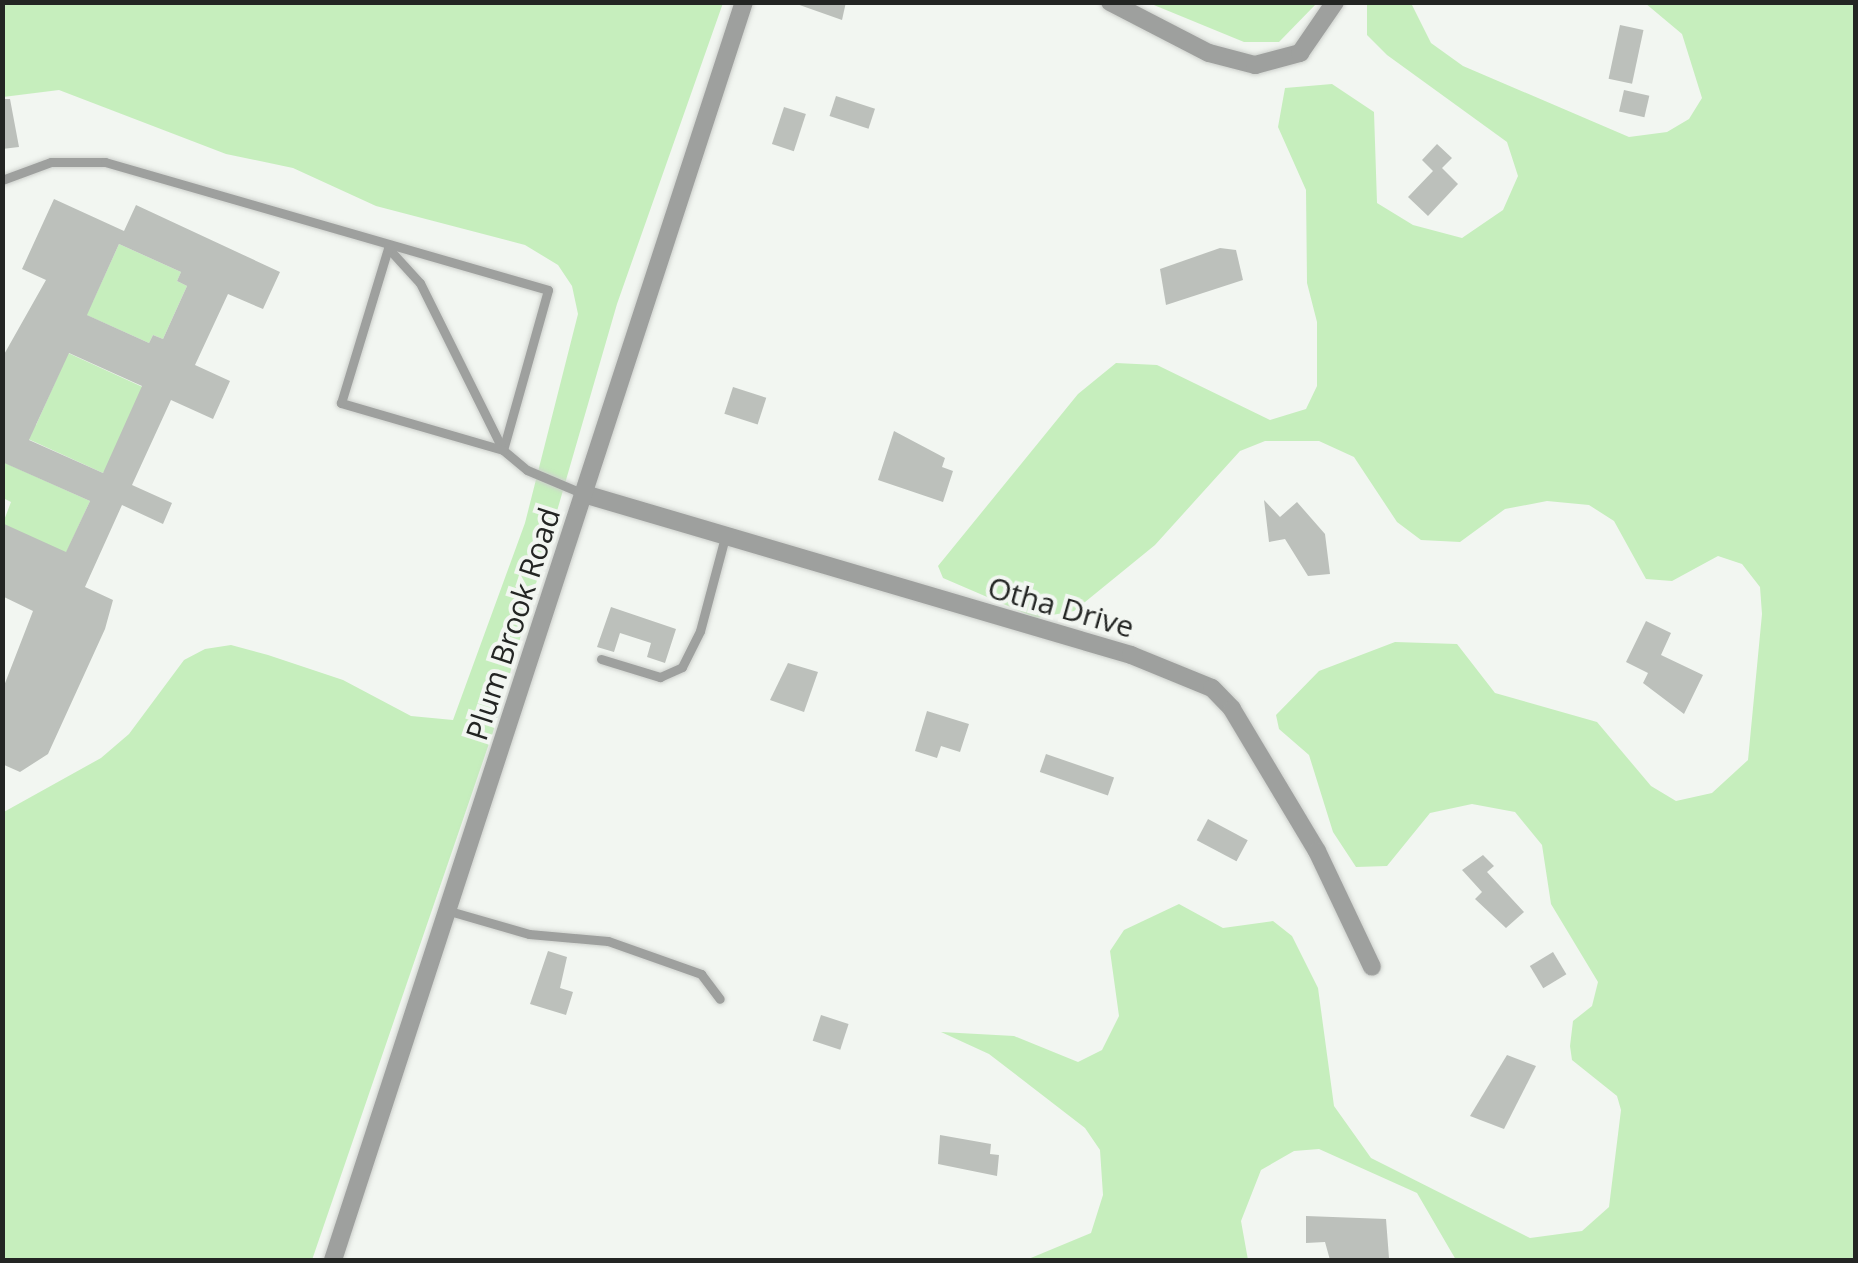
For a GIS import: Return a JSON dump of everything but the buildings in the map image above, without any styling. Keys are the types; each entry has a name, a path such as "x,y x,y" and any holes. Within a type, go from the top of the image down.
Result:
{"street":[{"name":"Plum Brook Road","path":"333,1260 744,2"},
{"path":"1110,2 1209,53 1255,65 1300,53 1336,2"},
{"name":"Otha Drive","path":"584,494 1132,654 1212,688 1232,709 1316,850 1372,967"}],"lane":[{"path":"2,180 51,162 105,162 388,248 548,290 503,450"},
{"path":"388,248 420,283 503,450"},
{"path":"388,248 340,403 503,450 527,470 584,494"},
{"path":"601,659 660,677 682,667 700,631 725,537"},
{"path":"446,910 529,934 634,949 701,974 720,999"}],"green space":[{"path":"3,3 723,3 617,304 493,732 312,1260 3,1260 2,813 101,758 129,734 184,660 205,649 231,645 268,655 343,680 411,716 453,720 525,523 578,314 572,286 558,265 525,245 376,206 293,168 226,154 59,90 3,97"},
{"path":"1149,3 1317,3 1279,42 1244,42"},
{"path":"1367,3 1411,3 1431,43 1463,66 1629,137 1667,132 1689,119 1702,98 1682,34 1645,3 1855,3 1855,1260 1456,1260 1417,1193 1319,1149 1294,1151 1261,1170 1241,1221 1248,1260 1026,1260 1091,1233 1103,1195 1100,1150 1085,1128 989,1054 941,1032 1014,1036 1078,1062 1102,1050 1119,1016 1110,951 1124,930 1179,904 1223,928 1273,921 1292,936 1318,988 1334,1106 1371,1158 1530,1238 1582,1231 1609,1207 1621,1110 1617,1096 1572,1060 1570,1046 1573,1021 1592,1006 1598,982 1551,904 1542,845 1515,812 1472,804 1430,813 1387,866 1356,867 1333,832 1309,755 1279,729 1276,715 1319,671 1395,642 1457,644 1495,693 1597,722 1651,786 1676,801 1712,793 1748,760 1762,614 1760,587 1742,564 1718,556 1672,581 1646,579 1614,521 1589,505 1547,501 1505,509 1460,542 1421,540 1397,522 1354,457 1319,441 1265,441 1240,451 1155,545 1074,611 1036,618 943,578 938,566 1078,394 1116,363 1157,365 1270,420 1306,409 1317,386 1317,322 1307,283 1306,190 1278,127 1285,88 1332,84 1374,112 1377,203 1413,225 1462,238 1503,210 1518,176 1507,142 1387,55 1367,35"},
{"path":"119,244 181,272 177,281 187,286 163,339 153,335 149,343 62,304 93,301"},
{"path":"44,342 158,394 103,473 6,429 36,425 62,367"},
{"path":"3,462 90,501 55,577 3,523 11,502 3,498"}]}
